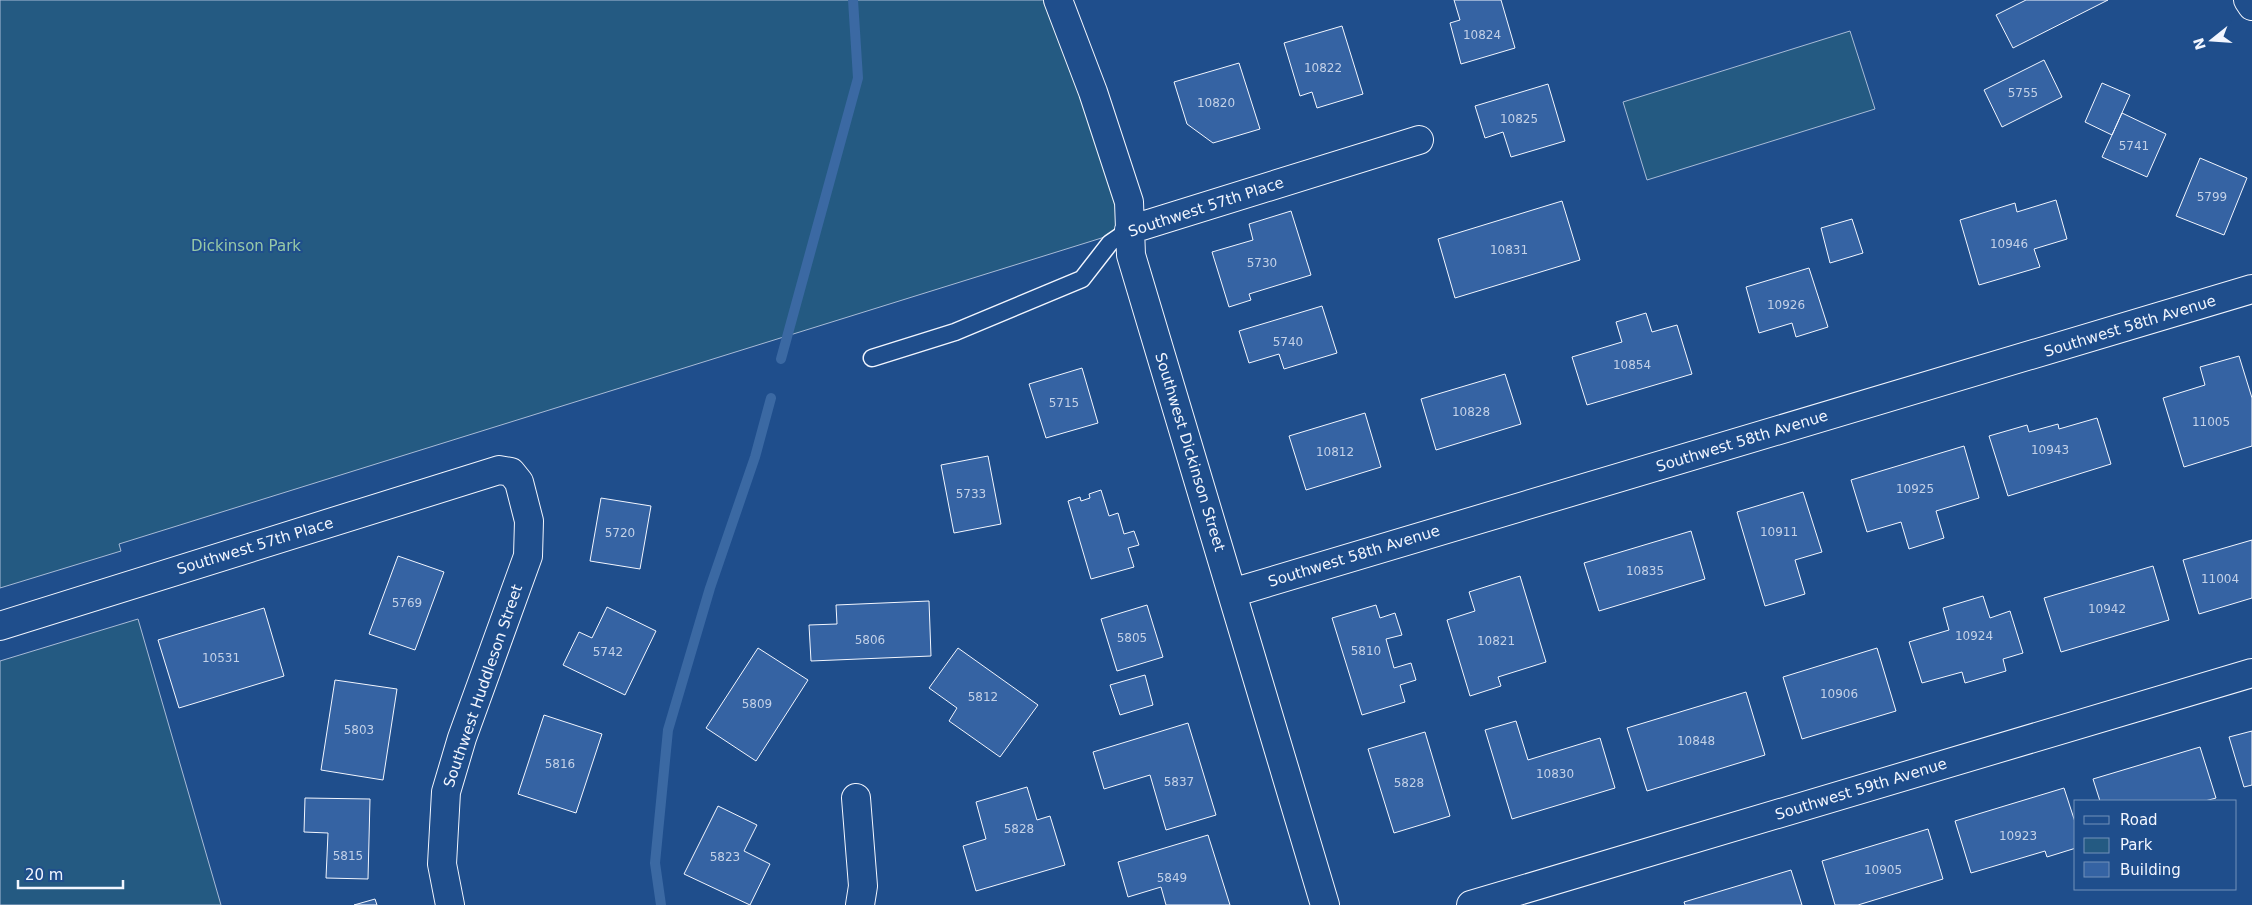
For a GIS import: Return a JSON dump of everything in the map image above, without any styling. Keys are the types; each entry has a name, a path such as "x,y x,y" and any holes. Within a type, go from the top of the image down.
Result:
{"street":[{"name":"Southwest Dickinson Street","path":"1058,0 1093,92 1129,202 1131,254 1325,905"},
{"path":"2248,0 2252,6"},
{"name":"Southwest 57th Place","path":"1129,230 1419,140"},
{"name":"Southwest 58th Avenue","path":"1232,593 2252,290"},
{"name":"Southwest 57th Place","path":"0,626 499,470 511,472"},
{"name":"Southwest Huddleson Street","path":"450,905 442,864 446,792 462,738 528,556 529,521 519,482 511,472"},
{"name":"Southwest 59th Avenue","path":"1471,905 2252,673"},
{"path":"856,798 862,865 860,905"}],"lane":[{"name":"Southwest 57th Place","path":"872,358 955,332 1082,279 1110,243 1129,230"}],"green space":[{"name":"Dickinson Park","path":"0,0 1056,0 1124,231 119,544 121,551 0,588"},
{"path":"1850,31 1875,109 1647,180 1623,102"},
{"path":"138,619 221,905 0,905 0,661"}],"building":[{"path":"1454,0 1501,0 1515,48 1461,64 1450,23 1460,20"},
{"path":"2026,0 2108,0 2013,48 1996,15"},
{"path":"1342,26 1363,94 1317,108 1312,92 1300,96 1284,43"},
{"path":"2044,60 2062,97 2002,127 1984,90"},
{"path":"1239,63 1260,129 1213,143 1187,124 1174,82"},
{"path":"2102,83 2130,95 2112,135 2085,122"},
{"path":"1548,84 1565,141 1511,157 1503,132 1485,138 1475,106"},
{"path":"2122,113 2166,134 2147,177 2102,157"},
{"path":"2200,158 2247,178 2224,235 2176,216"},
{"path":"2056,200 2067,239 2034,249 2040,267 1979,285 1960,220 2015,203 2017,212"},
{"path":"1562,201 1580,260 1455,298 1438,239"},
{"path":"1291,211 1311,275 1249,294 1251,300 1229,307 1212,252 1253,240 1249,224"},
{"path":"1852,219 1863,253 1830,263 1821,228"},
{"path":"1809,268 1828,327 1796,337 1792,323 1759,333 1746,287"},
{"path":"1322,306 1337,353 1284,369 1279,354 1249,363 1239,331"},
{"path":"1646,313 1652,332 1677,325 1692,374 1587,405 1572,357 1622,342 1616,322"},
{"path":"2239,356 2252,398 2252,446 2184,467 2163,398 2205,385 2200,367"},
{"path":"1082,368 1098,423 1046,438 1029,384"},
{"path":"1505,374 1521,424 1436,450 1421,399"},
{"path":"1365,413 1381,467 1306,490 1289,436"},
{"path":"2097,418 2111,464 2008,496 1989,436 2027,425 2029,432 2058,424 2059,429"},
{"path":"1964,446 1979,498 1936,511 1944,538 1909,549 1901,522 1867,532 1851,480"},
{"path":"988,456 1001,524 954,533 941,465"},
{"path":"1101,490 1109,516 1118,513 1124,534 1134,531 1139,545 1128,548 1134,567 1091,579 1068,501 1080,497 1081,501 1090,498 1089,494"},
{"path":"1803,492 1822,552 1795,560 1805,594 1765,606 1737,512"},
{"path":"601,498 651,506 640,569 590,561"},
{"path":"1691,531 1705,579 1599,611 1584,563"},
{"path":"2252,540 2252,598 2199,614 2183,560"},
{"path":"398,556 444,572 415,650 369,634"},
{"path":"2153,566 2169,620 2061,652 2044,598"},
{"path":"1520,576 1546,662 1498,677 1501,686 1470,696 1447,620 1475,611 1469,592"},
{"path":"1983,596 1990,618 2010,611 2023,653 2003,659 2006,671 1965,683 1962,672 1922,683 1909,642 1949,630 1943,608"},
{"path":"929,601 931,656 811,661 809,625 837,624 836,605"},
{"path":"1147,605 1163,657 1117,671 1101,619"},
{"path":"1376,605 1380,618 1395,613 1402,635 1386,639 1394,668 1411,663 1416,680 1400,685 1405,702 1362,715 1332,618"},
{"path":"607,607 656,631 625,695 563,665 579,632 592,638"},
{"path":"264,608 284,676 179,708 158,640"},
{"path":"758,648 808,680 756,761 706,728"},
{"path":"958,648 1038,705 1000,757 949,721 957,708 929,688"},
{"path":"1877,648 1896,711 1802,739 1783,677"},
{"path":"1145,675 1153,705 1120,715 1110,685"},
{"path":"335,680 397,689 383,780 321,770"},
{"path":"1746,692 1765,755 1647,791 1627,728"},
{"path":"544,715 602,734 576,813 518,794"},
{"path":"1516,721 1528,760 1600,738 1615,788 1512,819 1485,730"},
{"path":"1188,723 1216,815 1166,830 1150,775 1104,789 1093,752"},
{"path":"2252,731 2252,785 2244,787 2229,737"},
{"path":"1425,732 1450,816 1394,833 1368,749"},
{"path":"2200,747 2216,798 2209,800 2100,800 2093,779"},
{"path":"1027,787 1037,820 1050,816 1065,865 976,891 963,846 986,839 976,802"},
{"path":"2064,788 2074,819 2074,849 2047,857 2045,851 1971,873 1955,821"},
{"path":"305,798 370,799 368,879 326,878 328,833 304,832"},
{"path":"718,806 757,825 744,851 770,864 750,905 684,874"},
{"path":"1928,829 1943,879 1858,905 1835,905 1822,861"},
{"path":"1208,835 1230,905 1166,905 1161,887 1128,897 1118,862"},
{"path":"1791,870 1802,905 1685,905 1684,902"},
{"path":"375,899 377,905 354,905"}],"waterway":[{"path":"781,359 858,78 853,0"},
{"path":"661,905 655,863 668,730 710,588 755,457 771,398"}]}
